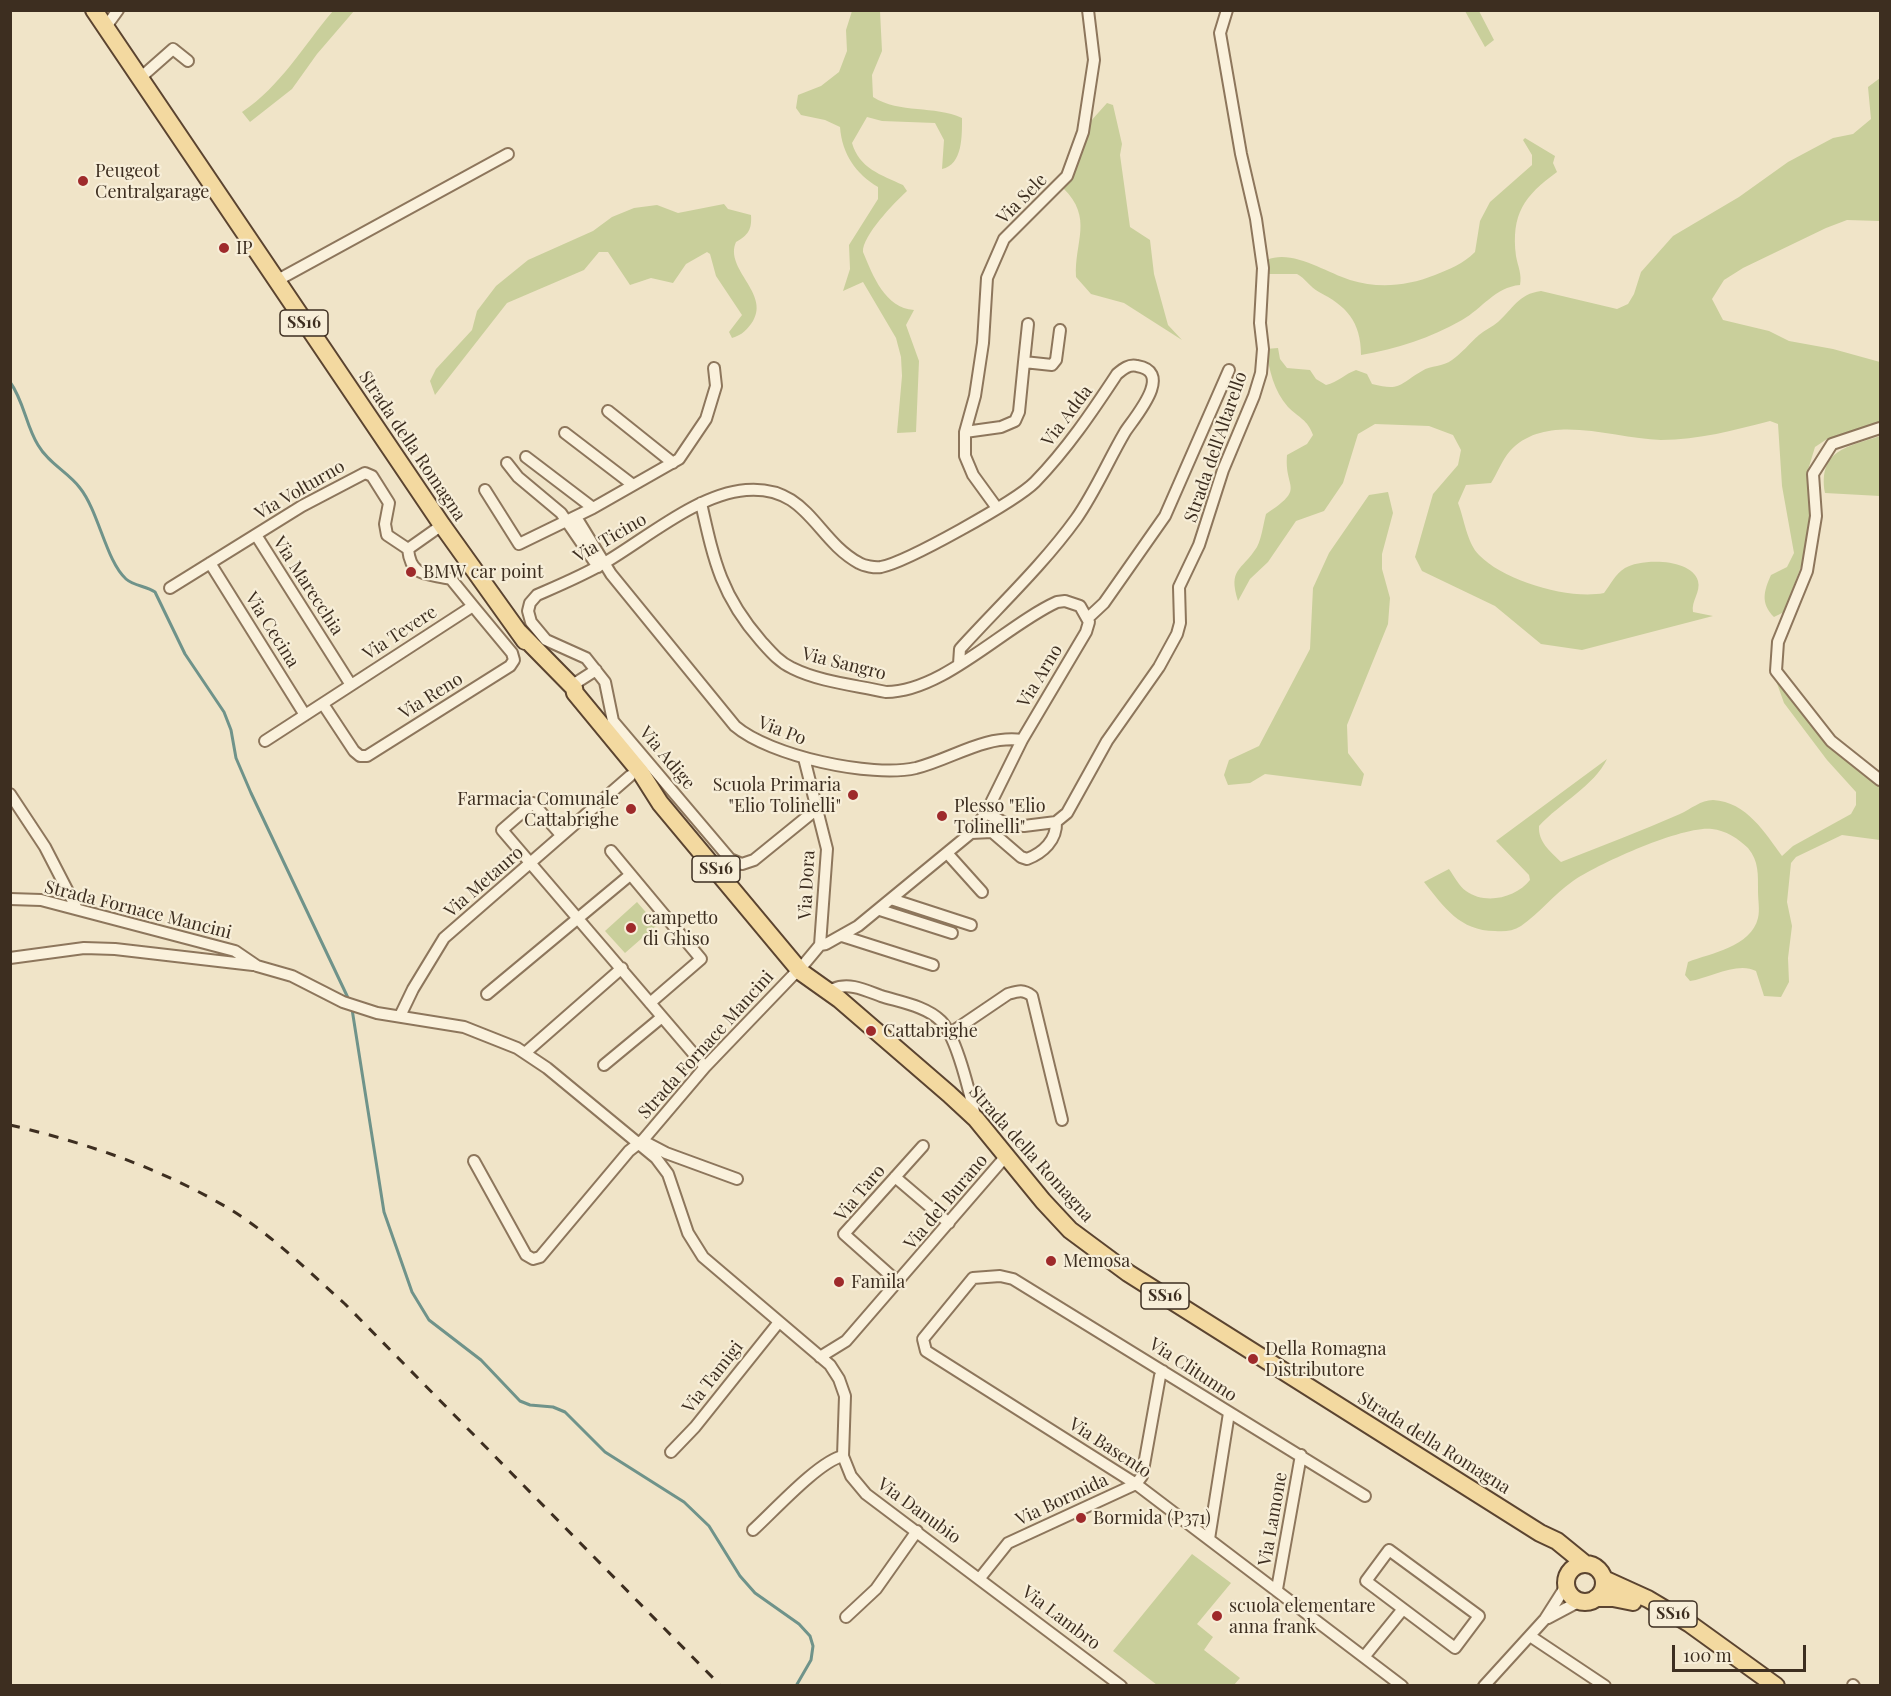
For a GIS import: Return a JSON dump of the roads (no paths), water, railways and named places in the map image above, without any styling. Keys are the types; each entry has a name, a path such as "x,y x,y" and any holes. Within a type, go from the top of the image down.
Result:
{"main road":[{"name":"Strada della Romagna","path":"93,10 442,525 519,632 573,689 635,778 660,803 772,935 804,967 976,1119 1049,1208 1097,1251 1540,1533 1557,1541 1573,1573"},
{"name":"SS16","path":"1738,1659 1639,1603 1613,1598 1588,1600 1571,1596 1573,1573 1599,1569 1604,1579 1648,1599 1690,1624 1776,1686"},
{"path":"1588,1600 1603,1590 1604,1579"}],"street":[{"path":"105,28 118,10"},
{"name":"Via Sele","path":"997,508 965,456 965,432 975,396 983,343 987,278 1004,239 1067,176 1083,132 1094,60 1088,10"},
{"name":"Strada dell'Altarello","path":"971,833 992,832 1021,857 1027,859 1045,849 1054,836 1056,822 1067,813 1098,755 1159,667 1177,634 1180,623 1179,587 1200,544 1222,470 1244,426 1261,373 1263,267 1220,33 1227,10"},
{"path":"140,79 173,49 188,61"},
{"path":"276,281 508,154"},
{"path":"965,432 1001,428 1015,421 1019,412 1028,324"},
{"path":"1024,362 1052,365 1056,360 1060,330"},
{"name":"Via Adda","path":"701,503 725,494 747,490 768,491 788,496 802,507 846,555 861,565 879,567 900,560 1015,498 1034,483 1065,448 1117,374 1128,366 1138,366 1149,371 1153,381 1151,393 1125,432 1088,501 1057,543 960,649 959,664"},
{"path":"485,490 519,544 593,508 673,463 685,451 706,419 717,386 714,369"},
{"name":"Via Arno","path":"818,947 842,936 880,910 971,833 986,813 1022,740 1086,632 1088,618 1104,603 1165,516 1229,370"},
{"path":"608,411 673,463"},
{"path":"1881,428 1832,444 1813,474 1816,516 1807,571 1778,642 1776,671 1831,741 1881,780"},
{"path":"565,433 633,485"},
{"path":"526,457 593,508"},
{"name":"Via Po","path":"507,463 518,477 572,519 601,565 735,726 750,739 804,758 874,770 915,768 998,739 1022,740"},
{"name":"Via Volturno","path":"170,588 357,475 365,473 372,476 389,503 385,524 387,535 408,549"},
{"name":"Via Sangro","path":"701,503 715,566 728,595 746,623 778,660 808,675 886,692 898,692 959,664 1057,602 1065,600 1080,606 1088,618"},
{"name":"Via Ticino","path":"596,670 586,658 546,640 531,622 528,611 530,603 537,596 601,565 701,503"},
{"path":"408,549 442,525"},
{"name":"Via Marecchia","path":"256,535 351,685"},
{"name":"Via Tevere","path":"265,741 473,606 451,579 419,573 412,567 408,549"},
{"name":"Via Cecina","path":"210,562 305,715"},
{"name":"Via Reno","path":"323,704 354,751 360,756 367,756 510,666 514,660 512,653 473,606"},
{"path":"573,689 596,670"},
{"name":"Via Adige","path":"596,670 605,682 613,721 730,860 742,864 754,860 818,808"},
{"name":"Via Dora","path":"804,758 827,849 818,947"},
{"name":"Via Metauro","path":"400,1016 438,944 612,791 635,778"},
{"path":"10,794 45,847 77,909"},
{"path":"561,835 533,804 502,830 705,1067"},
{"path":"986,813 1005,823 1024,826 1056,822"},
{"path":"611,851 701,959 651,1003"},
{"path":"947,853 982,891"},
{"path":"487,994 630,874"},
{"name":"Strada Fornace Mancini","path":"10,899 41,900 235,951 257,966 292,976 343,1002 400,1016 464,1027 525,1053 641,1142"},
{"path":"891,899 971,925"},
{"path":"880,910 952,933"},
{"path":"842,936 933,965"},
{"path":"804,967 818,947"},
{"path":"10,958 50,951 115,949 257,966"},
{"name":"Strada Fornace Mancini","path":"474,1161 526,1255 533,1260 540,1257 705,1067 791,974 804,967"},
{"path":"525,1053 622,969"},
{"path":"836,994 851,986 928,1012 940,1020 949,1034 969,1088 976,1119"},
{"path":"949,1034 1008,994 1026,992 1032,996 1062,1120"},
{"path":"604,1065 662,1017"},
{"path":"641,1142 737,1179"},
{"name":"Via Danubio","path":"641,1142 668,1174 694,1245 703,1257 830,1365 839,1379 845,1396 843,1456 851,1476 866,1494 980,1578"},
{"name":"Via Taro","path":"899,1283 844,1234 923,1146"},
{"name":"Via del Burano","path":"837,1349 899,1283 1006,1156"},
{"path":"895,1177 949,1223"},
{"name":"Via Basento","path":"1000,1276 980,1276 967,1283 924,1336 924,1349 1136,1484 1402,1686"},
{"name":"Via Clitunno","path":"1000,1276 1013,1280 1365,1496"},
{"name":"Via Tamigi","path":"671,1452 695,1427 779,1322"},
{"path":"820,1357 837,1349"},
{"path":"830,1365 837,1349"},
{"path":"1136,1484 1142,1476 1160,1376 1163,1371"},
{"path":"1209,1539 1228,1413"},
{"name":"Via Lamone","path":"1276,1589 1301,1455"},
{"path":"753,1530 817,1472 835,1458 843,1456"},
{"name":"Via Bormida","path":"980,1578 1008,1544 1136,1484"},
{"path":"846,1617 876,1589 917,1531"},
{"path":"1389,1550 1479,1616 1455,1648 1403,1609 1366,1581 1389,1550"},
{"path":"1484,1686 1545,1619 1573,1573"},
{"name":"Via Lambro","path":"980,1578 1121,1686"},
{"path":"1545,1619 1588,1600"},
{"path":"1364,1657 1403,1609"},
{"path":"1530,1636 1605,1686"}],"waterway":[{"path":"10,382 19,397 42,452 75,482 87,498 119,571 129,581 155,592 185,654 224,712 231,730 236,758 251,793 349,1000"},
{"path":"352,1009 384,1212 412,1292 429,1320 481,1360 520,1401 530,1405 553,1407 565,1412 605,1452 684,1502 709,1526 740,1576 755,1593 799,1624 810,1636 813,1646 811,1660 796,1686"}],"railway":[{"path":"10,1125 67,1140 149,1169 228,1208 274,1241 345,1304 721,1686"}],"place":[{"name":"Peugeot Centralgarage","path":"83,181"},
{"name":"IP","path":"224,248"},
{"name":"BMW car point","path":"411,572"},
{"name":"Scuola Primaria \"Elio Tolinelli\"","path":"853,795"},
{"name":"Farmacia Comunale Cattabrighe","path":"631,809"},
{"name":"Plesso \"Elio Tolinelli\"","path":"942,816"},
{"name":"campetto di Ghiso","path":"631,928"},
{"name":"Cattabrighe","path":"871,1031"},
{"name":"Memosa","path":"1051,1261"},
{"name":"Famila","path":"839,1282"},
{"name":"Della Romagna Distributore","path":"1253,1359"},
{"name":"Bormida (P371)","path":"1081,1518"},
{"name":"scuola elementare anna frank","path":"1217,1616"}]}
